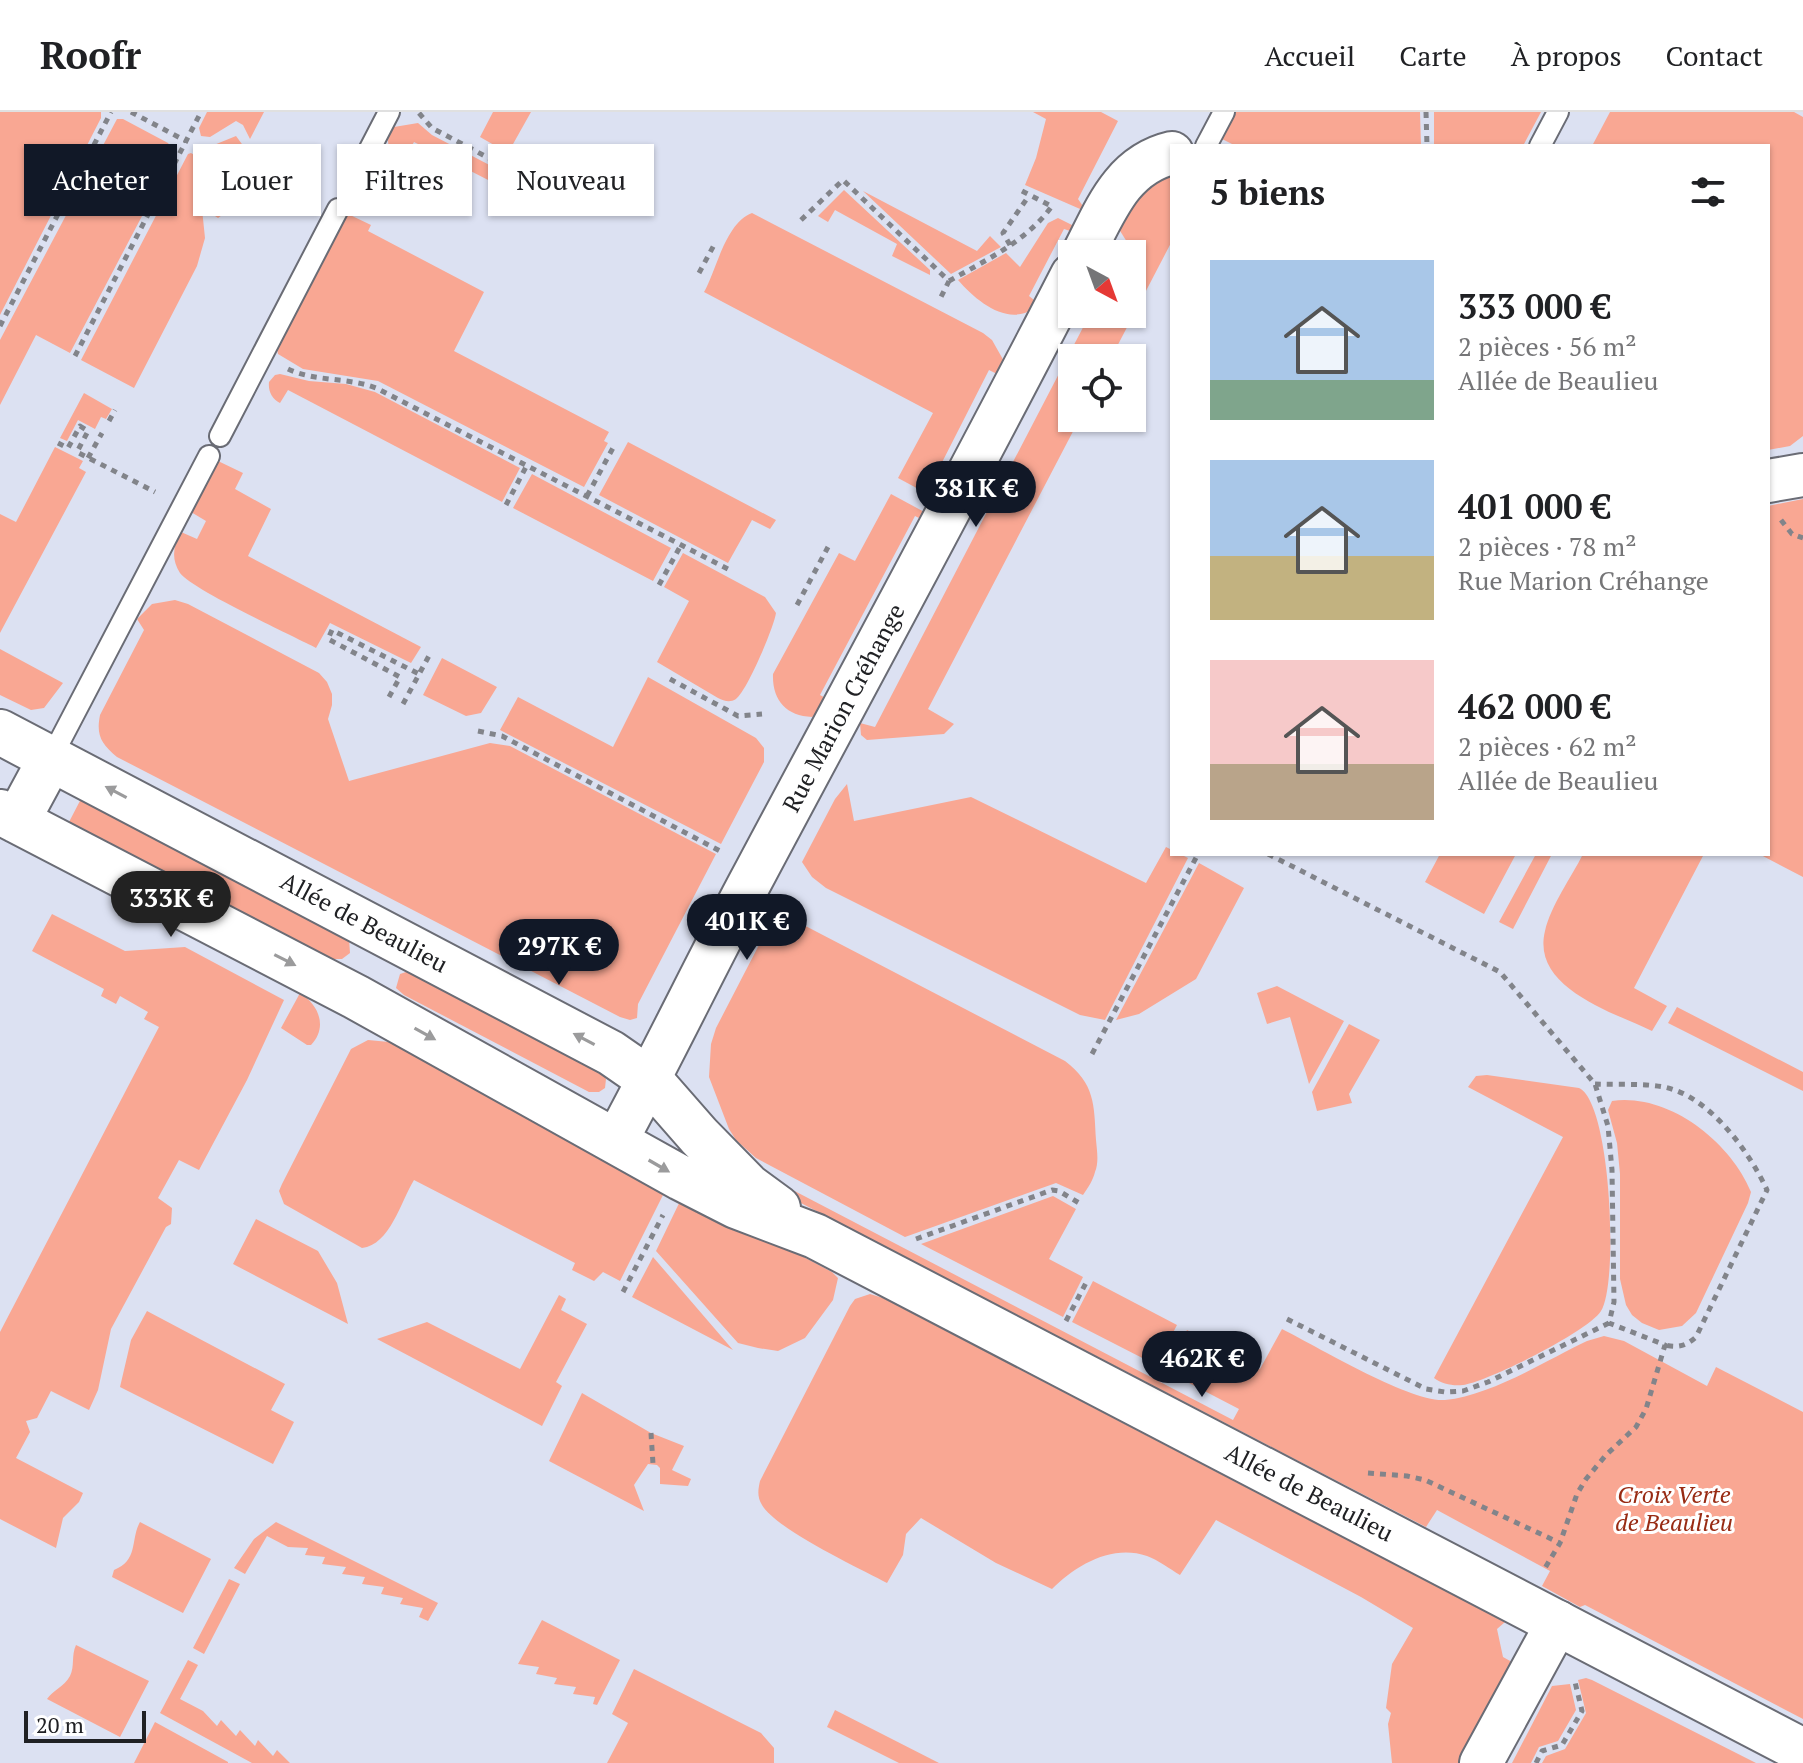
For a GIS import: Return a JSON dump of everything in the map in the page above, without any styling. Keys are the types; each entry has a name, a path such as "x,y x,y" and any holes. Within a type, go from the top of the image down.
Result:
{"street":[{"path":"1090,240 1113,194 1135,170 1155,157 1170,153"},
{"name":"Rue Marion Créhange","path":"616,1141 1058,302"},
{"path":"1770,481 1803,475"},
{"name":"Allée de Beaulieu","path":"0,732 611,1053 650,1080 748,1186 815,1236"},
{"path":"8,816 51,758"},
{"name":"Allée de Beaulieu","path":"8,816 356,997 681,1178 736,1206 815,1236 1803,1751"},
{"path":"1481,1763 1538,1660 1541,1613"}],"lane":[{"path":"372,144 389,112"},
{"path":"1207,144 1224,112"},
{"path":"1541,144 1558,112"},
{"path":"220,436 337,211"},
{"path":"51,758 209,456"}],"path":[{"path":"0,326 111,112"},
{"path":"131,112 186,141"},
{"path":"75,356 201,112"},
{"path":"419,112 432,128 488,158"},
{"path":"1426,112 1427,144"},
{"path":"801,220 843,180 949,281"},
{"path":"1022,191 1044,202"},
{"path":"1010,245 1003,233 1026,200"},
{"path":"941,297 949,281 1010,245 1036,226 1052,206"},
{"path":"699,273 714,245"},
{"path":"263,355 298,373 348,380 376,388 728,569"},
{"path":"109,421 115,410"},
{"path":"58,443 68,448 80,426 88,431 77,452 183,507"},
{"path":"88,458 102,433"},
{"path":"587,496 614,446"},
{"path":"506,505 527,465"},
{"path":"659,585 681,545"},
{"path":"797,605 828,547"},
{"path":"389,697 400,677 328,639 332,630 419,674"},
{"path":"403,704 431,652"},
{"path":"670,679 738,716 762,714"},
{"path":"478,731 502,736 718,849 754,875"},
{"path":"1092,1054 1197,856"},
{"path":"1272,856 1500,972 1595,1084 1608,1126 1612,1170 1614,1302 1609,1323"},
{"path":"1287,1319 1426,1389 1445,1392 1463,1391 1488,1382 1609,1323 1665,1345 1686,1345 1696,1337 1767,1190 1753,1160 1720,1121 1693,1101 1665,1087 1595,1084"},
{"path":"907,1243 1052,1190 1079,1203"},
{"path":"1065,1325 1088,1279"},
{"path":"1157,1372 1182,1328"},
{"path":"1541,1613 1577,1494 1606,1455 1636,1427 1646,1409 1665,1345"},
{"path":"651,1433 653,1464"},
{"path":"1536,1763 1542,1751 1562,1745 1582,1711 1574,1680 1538,1660"}],"shaded area":[{"path":"0,112 1803,112 1803,1763 0,1763"}],"green space":[{"path":"0,112 101,112 88,144 24,144 24,216 51,216 0,315"},
{"path":"207,112 264,112 250,139 243,125 236,121 210,137 201,136 199,128"},
{"path":"493,112 531,112 513,144 492,144 480,137"},
{"path":"1033,112 1101,112 1118,121 1078,199 1087,212 1025,185 1046,119"},
{"path":"1236,112 1420,112 1421,144 1232,144 1222,139"},
{"path":"1434,112 1541,112 1524,144 1434,144"},
{"path":"1610,112 1794,112 1803,117 1803,436 1790,446 1770,450 1770,144 1593,144"},
{"path":"117,119 123,119 169,144 104,144"},
{"path":"418,123 449,144 388,144 394,127"},
{"path":"236,136 242,144 216,144"},
{"path":"188,154 193,154 193,216 203,216 205,238 197,266 134,388 81,360 156,216 177,216 177,175"},
{"path":"472,156 488,164 488,180 472,172"},
{"path":"1170,177 1170,245 1146,291 1146,240 1126,240 1117,226 1147,190"},
{"path":"844,190 930,270 930,275 892,256 897,244 835,210 828,222 818,216"},
{"path":"863,191 977,251 990,236 1001,247 951,274"},
{"path":"752,213 992,340 1005,363 1001,376 989,370 930,486 940,491 937,499 898,478 933,413 704,292 728,237 743,218"},
{"path":"66,216 142,216 70,353 36,335 0,405 0,340"},
{"path":"347,216 352,216 371,225 368,231 484,292 454,351 609,432 604,441 608,443 584,487 378,381 303,369 278,354 277,349"},
{"path":"1058,218 1078,228 1076,233 1064,229 1029,296 1039,304 1029,311 1007,314 996,310 985,305 958,280 1006,253 1020,267 1048,223"},
{"path":"1083,328 1127,328 1118,344 1074,344"},
{"path":"280,374 309,381 346,384 375,392 520,468 502,502 288,390 280,403 270,392 269,382"},
{"path":"1058,375 1058,432 1073,432 928,709 954,724 944,734 867,740 861,735 860,723 875,727"},
{"path":"84,393 112,409 106,419 101,417 95,429 78,420 67,441 60,438"},
{"path":"628,442 776,520 770,529 752,520 728,563 599,495"},
{"path":"55,447 83,461 79,468 86,472 0,633 0,514 16,522"},
{"path":"218,461 243,473 235,489 271,509 248,556 421,647 411,663 330,623 316,648 222,601 180,573 174,558 176,542 181,532 197,539 206,521 191,512"},
{"path":"532,474 671,548 653,581 513,508"},
{"path":"891,494 928,514 925,521 915,516 820,695 831,701 812,717 795,714 778,699 773,674 839,553 855,561"},
{"path":"1803,499 1803,877 1763,856 1770,856 1770,506"},
{"path":"683,553 765,597 776,613 753,672 741,694 734,700 718,698 657,662 689,601 664,587"},
{"path":"175,600 319,673 332,694 328,719 349,781 490,743 510,746 716,854 638,1004 637,1018 630,1020 620,1017 117,757 99,734 100,715 144,630 137,619 152,604"},
{"path":"0,649 63,683 44,708 31,710 0,695"},
{"path":"442,658 497,687 481,713 466,716 423,695"},
{"path":"648,677 756,738 764,748 764,762 721,844 500,730 518,697 613,747"},
{"path":"847,784 854,821 971,797 1146,883 1166,847 1170,849 1170,856 1188,858 1105,1020 1080,1015 826,888 812,877 802,862 835,799"},
{"path":"82,797 349,939 350,953 342,959 332,959 69,822"},
{"path":"1439,856 1515,856 1484,914 1425,882"},
{"path":"1535,856 1551,856 1513,929 1499,922"},
{"path":"1582,856 1703,856 1634,988 1667,1006 1652,1031 1579,995 1562,983 1550,968 1544,951 1545,931 1556,902"},
{"path":"1199,863 1244,888 1196,979 1139,1014 1116,1020"},
{"path":"52,914 125,951 185,947 284,1000 247,1080 199,1170 179,1160 158,1198 172,1208 171,1224 166,1227 111,1329 98,1390 89,1410 51,1391 37,1418 26,1421 30,1432 16,1458 83,1493 79,1502 63,1518 56,1548 0,1519 0,1332 159,1027 144,1019 148,1012 120,996 116,1004 101,996 104,989 32,951"},
{"path":"779,916 794,920 1065,1061 1075,1070 1091,1096 1095,1116 1097,1164 1083,1195 1056,1183 905,1237 756,1158 736,1140 709,1077 711,1044 716,1028 773,918"},
{"path":"409,971 602,1072 606,1079 605,1088 599,1092 589,1092 404,995 396,988 400,974"},
{"path":"1277,986 1344,1021 1309,1084 1290,1017 1267,1024 1257,993"},
{"path":"300,993 312,1004 319,1017 319,1031 311,1045 281,1028"},
{"path":"1677,1007 1803,1072 1803,1091 1668,1023"},
{"path":"1349,1024 1380,1040 1349,1094 1352,1103 1317,1111 1312,1092"},
{"path":"368,1040 389,1042 668,1185 620,1281 603,1272 594,1281 572,1270 575,1263 414,1180 387,1231 372,1245 362,1248 284,1204 279,1191 282,1184 351,1049"},
{"path":"1476,1076 1579,1088 1590,1100 1605,1157 1609,1194 1610,1266 1607,1294 1601,1311 1578,1331 1493,1375 1463,1385 1451,1385 1434,1378 1563,1137 1468,1087"},
{"path":"1612,1101 1654,1105 1695,1124 1728,1155 1751,1192 1696,1313 1682,1326 1659,1330 1642,1323 1626,1305 1620,1279 1620,1174 1617,1143 1608,1110"},
{"name":"Croix Verte de Beaulieu","path":"743,1164 1233,1420 1239,1409 1166,1371 1187,1330 1260,1369 1282,1329 1387,1383 1430,1399 1445,1400 1500,1384 1587,1341 1604,1336 1624,1341 1707,1386 1716,1367 1803,1412 1803,1719 1585,1605 1580,1607 1542,1586 1550,1571 1437,1510 1426,1527 799,1202"},
{"path":"684,1193 838,1278 833,1300 805,1338 778,1351 738,1343 656,1251"},
{"path":"1053,1196 1076,1209 1049,1259 1083,1277 1063,1317 921,1244"},
{"path":"256,1219 318,1251 337,1283 348,1324 233,1264"},
{"path":"653,1257 733,1350 632,1297"},
{"path":"1093,1281 1177,1325 1156,1365 1072,1322"},
{"path":"870,1294 883,1298 1505,1622 1497,1629 1503,1657 1512,1662 1459,1763 1392,1763 1388,1724 1391,1713 1386,1708 1392,1664 1413,1628 1216,1520 1180,1575 1147,1556 1121,1553 1083,1565 1052,1589 996,1563 921,1518 906,1534 903,1555 887,1583 784,1526 760,1502 760,1481 850,1306 855,1299"},
{"path":"559,1295 566,1299 561,1310 587,1324 556,1382 562,1386 542,1426 377,1339 427,1322 520,1369"},
{"path":"147,1311 285,1384 271,1410 294,1422 273,1464 120,1387 131,1340"},
{"path":"582,1393 651,1433 684,1446 672,1470 691,1479 688,1486 660,1484 660,1468 648,1464 634,1485 644,1511 549,1461"},
{"path":"140,1522 211,1559 183,1613 112,1577 114,1570 131,1555"},
{"path":"276,1522 438,1603 428,1621 419,1617 423,1608 400,1604 403,1598 381,1594 384,1587 362,1584 365,1577 342,1574 346,1567 322,1564 325,1557 305,1555 308,1548 288,1547 267,1536 245,1574 234,1568 254,1539"},
{"path":"229,1579 240,1584 204,1654 193,1648"},
{"path":"542,1620 620,1660 597,1705 593,1704 595,1697 573,1694 576,1687 554,1684 557,1678 536,1674 539,1667 518,1664"},
{"path":"76,1645 149,1681 120,1737 47,1699 70,1676"},
{"path":"188,1660 198,1665 180,1699 203,1711 217,1726 221,1720 236,1736 240,1730 255,1746 258,1740 273,1756 277,1750 290,1763 252,1763 160,1713"},
{"path":"634,1669 761,1733 774,1748 774,1763 607,1763 628,1723 612,1714"},
{"path":"1586,1678 1756,1763 1542,1763 1546,1756 1565,1749 1586,1713 1578,1680"},
{"path":"1570,1684 1576,1710 1558,1741 1539,1747 1531,1763 1512,1763 1552,1686"},
{"path":"835,1710 939,1763 899,1763 827,1727"},
{"path":"155,1722 228,1762 228,1763 134,1763"}]}
